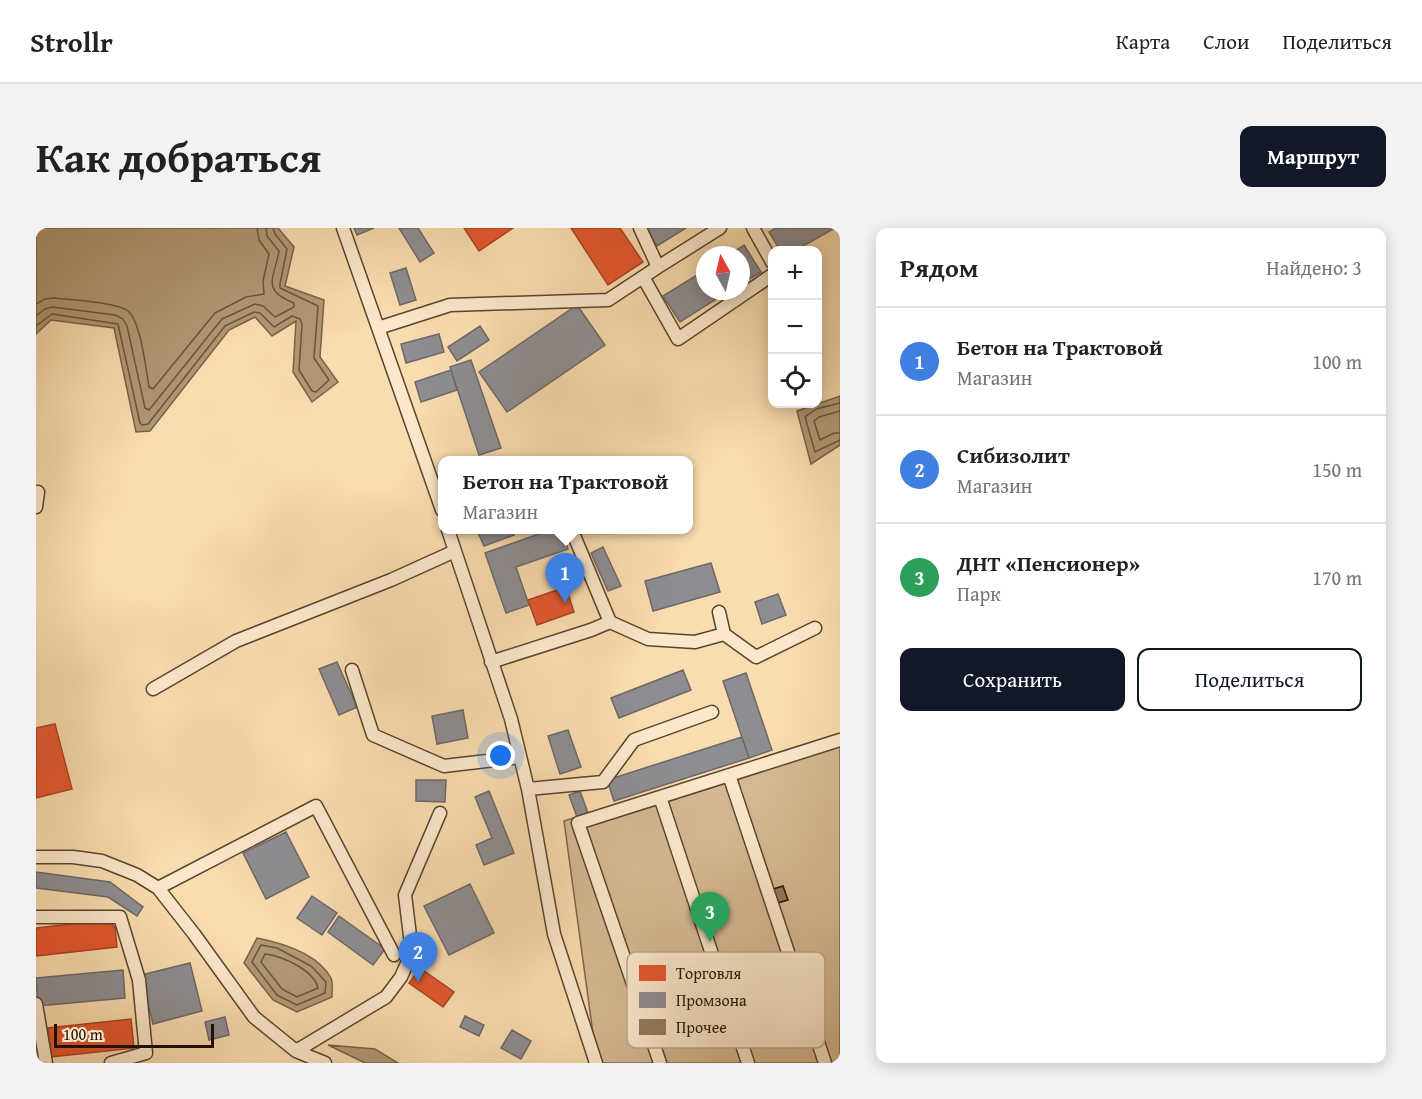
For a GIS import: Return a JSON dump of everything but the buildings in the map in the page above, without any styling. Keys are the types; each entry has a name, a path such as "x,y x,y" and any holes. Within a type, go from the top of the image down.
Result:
{"lane":[{"path":"343,228 438,499"},
{"path":"640,228 658,267"},
{"path":"378,328 450,305 608,300 720,228"},
{"path":"753,228 768,255"},
{"path":"643,277 678,339 768,277"},
{"path":"36,507 38,492"},
{"path":"449,534 511,719 528,789 554,934 596,1063"},
{"path":"573,534 610,622 648,639 695,642 724,634"},
{"path":"153,689 236,641 391,580 455,551"},
{"path":"719,612 724,634 756,657 815,628"},
{"path":"491,662 610,622"},
{"path":"352,670 373,735 444,766 520,757"},
{"path":"528,789 603,782 634,740 712,712"},
{"path":"627,966 578,823 840,740"},
{"path":"729,775 788,952"},
{"path":"660,797 711,952"},
{"path":"158,888 316,806 394,955"},
{"path":"296,1051 386,997 401,977 409,959 411,944 405,896 440,813"},
{"path":"36,857 73,857 102,861 137,875 158,888 254,1017 296,1051 325,1063"},
{"path":"36,917 120,917 139,980 146,1053 111,1063"},
{"path":"36,1004 46,1063"},
{"path":"655,1048 660,1063"},
{"path":"743,1048 748,1063"},
{"path":"820,1048 825,1063"}],"shaded area":[{"path":"840,734 840,1063 597,1063 564,821"}],"water":[{"path":"41,228 278,228 294,247 285,286 324,300 320,357 338,382 312,402 293,372 296,321 272,336 255,317 229,330 150,431 136,432 114,328 51,320 36,334 36,233"},
{"path":"840,396 840,445 811,464 797,411 806,408 822,408 822,402"},
{"path":"257,938 299,951 317,962 331,978 332,997 297,1012 273,1000 244,963"},
{"path":"328,1045 375,1049 398,1063 365,1063"}],"place":[{"name":"Бетон на Трактовой","path":"565,603"},
{"name":"ДНТ «Пенсионер»","path":"710,942"},
{"name":"Сибизолит","path":"418,982"}]}
